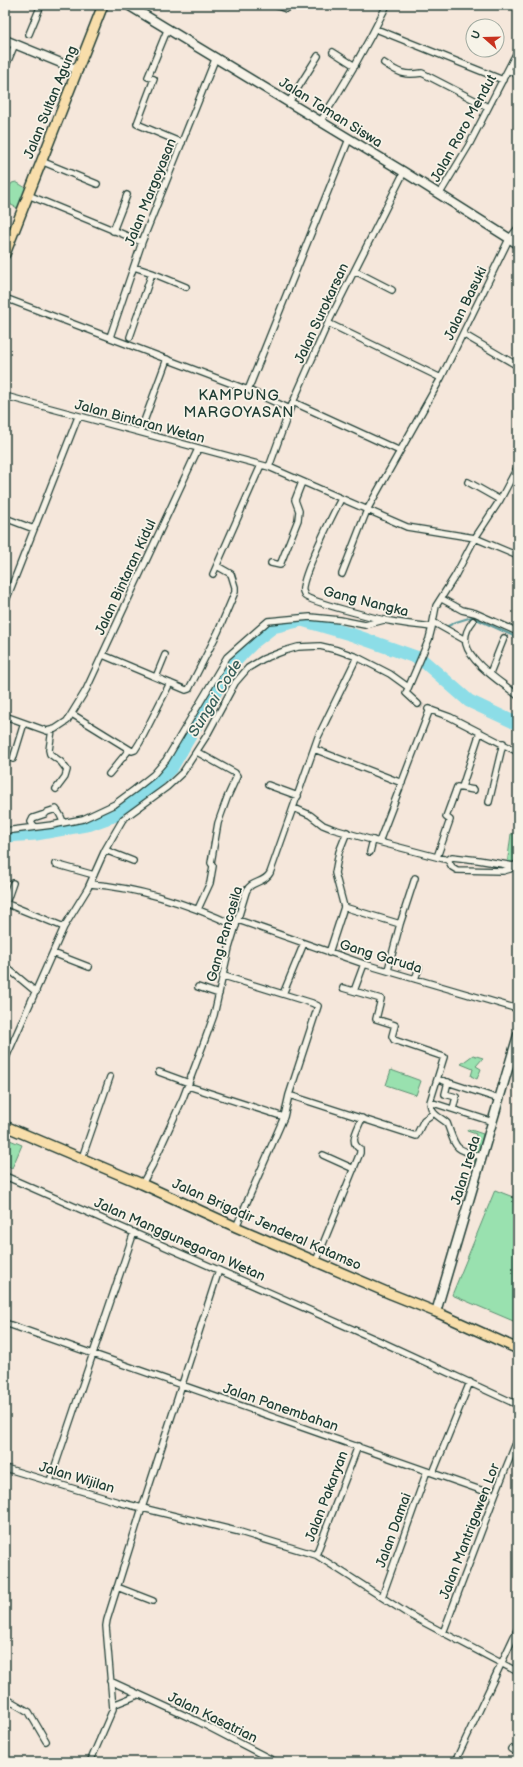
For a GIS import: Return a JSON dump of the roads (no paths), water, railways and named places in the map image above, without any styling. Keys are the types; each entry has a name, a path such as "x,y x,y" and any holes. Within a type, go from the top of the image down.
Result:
{"main road":[{"name":"Jalan Sultan Agung","path":"5,254 103,5"},
{"name":"Jalan Taman Siswa","path":"128,5 404,172 439,196 518,244"},
{"path":"5,40 78,70"},
{"name":"Jalan Ireda","path":"436,1312 518,1035"},
{"name":"Jalan Brigadir Jenderal Katamso","path":"5,1126 142,1184 236,1227 436,1312 518,1349"}],"street":[{"path":"29,34 40,5"},
{"path":"276,5 286,9 293,5"},
{"path":"320,122 355,66 376,29 387,5"},
{"path":"168,28 148,77 154,80 137,124 182,143"},
{"path":"376,29 503,80"},
{"path":"5,68 15,44"},
{"name":"Jalan Roro Mendut","path":"439,196 518,50"},
{"path":"332,52 355,66"},
{"path":"289,102 318,56"},
{"name":"Jalan Margoyasan","path":"110,337 142,242 216,57"},
{"path":"384,63 400,74 422,74 488,107"},
{"path":"508,70 518,75"},
{"path":"248,390 349,139"},
{"path":"42,161 97,184"},
{"name":"Jalan Surokarsan","path":"269,467 290,409 328,323 404,172"},
{"path":"28,195 142,242"},
{"path":"113,231 127,195"},
{"name":"Jalan Basuki","path":"342,574 368,510 441,378 509,239 518,228"},
{"path":"134,267 186,287"},
{"path":"354,270 392,290"},
{"path":"130,337 152,273"},
{"path":"5,298 248,390 290,409"},
{"path":"328,323 441,378"},
{"path":"463,334 518,366"},
{"path":"140,432 167,359"},
{"name":"Jalan Bintaran Wetan","path":"5,396 78,417 269,467 407,527 475,538 518,556"},
{"path":"293,402 400,451"},
{"path":"5,603 78,417"},
{"name":"Jalan Bintaran Kidul","path":"52,730 64,724 72,714 103,655 198,449"},
{"path":"213,574 261,465"},
{"path":"418,704 406,695 429,639 436,606 442,599 475,538 500,500 518,466"},
{"path":"271,563 280,566 297,526 299,516 295,500 302,482"},
{"path":"468,482 500,500"},
{"name":"Gang Nangka","path":"341,499 320,542 303,583 303,592 305,596 315,601 384,620 433,624"},
{"path":"5,518 34,529"},
{"path":"103,655 186,690 189,689 235,592 234,580 231,574 217,566"},
{"path":"442,599 462,610 475,613 518,632"},
{"path":"5,831 35,828 83,818 115,804 153,775 166,760 227,657 268,621 297,617 310,617 340,620 365,625 384,620"},
{"path":"473,621 469,626 465,640 468,649 478,663 517,694"},
{"path":"433,624 465,640"},
{"path":"490,673 504,638"},
{"path":"5,1060 54,953 64,927 90,884 105,850 123,819 167,787 183,772 197,752 237,680 255,663 284,651 306,646 327,648 356,657 409,685"},
{"path":"156,677 165,655"},
{"name":"Gang Pancasila","path":"142,1184 158,1154 189,1084 214,1016 236,926 248,887 251,884 265,879 269,875 314,750 356,657"},
{"path":"109,774 130,750 135,750 170,683"},
{"path":"379,842 429,709 503,743 518,752"},
{"path":"72,714 130,750"},
{"path":"5,716 44,730 52,730 49,750 50,754 61,762 67,770 65,777 56,789"},
{"path":"13,759 24,723"},
{"path":"462,787 480,732"},
{"path":"489,802 503,743"},
{"path":"314,750 402,783"},
{"path":"197,752 212,759 235,773 237,776 218,823 211,863 213,866 210,883 198,909"},
{"path":"268,785 298,796"},
{"path":"437,857 450,820 446,817 457,787 474,790"},
{"path":"294,808 313,816 323,824 379,842 448,860 452,867 457,870 503,871 516,865"},
{"path":"35,828 31,822 33,818 56,809 62,818 63,823"},
{"path":"329,953 344,907 335,873 339,852 347,832"},
{"path":"370,852 373,840"},
{"path":"105,850 133,861"},
{"path":"448,860 452,857 516,865"},
{"path":"55,864 94,875"},
{"path":"388,970 400,924 415,878"},
{"path":"13,883 5,903 64,927"},
{"path":"90,884 105,884 165,898 198,909 236,926"},
{"path":"344,907 400,924"},
{"name":"Gang Garuda","path":"238,920 329,953 518,1009"},
{"path":"283,994 304,943"},
{"path":"54,953 89,967"},
{"path":"354,991 364,964"},
{"path":"5,966 36,992"},
{"path":"415,979 418,968"},
{"path":"224,976 316,1004 318,1007 289,1095 284,1117 236,1227"},
{"path":"198,987 219,994"},
{"path":"343,988 381,999 376,1019 395,1025 392,1036 394,1040 444,1057 430,1102 434,1113 447,1123 456,1147 482,1157"},
{"path":"158,1072 284,1117"},
{"path":"82,1158 110,1077"},
{"path":"438,1079 499,1099"},
{"path":"448,1082 445,1094 456,1097 452,1109"},
{"path":"289,1095 417,1136 424,1120 434,1113"},
{"path":"430,1102 493,1122"},
{"path":"316,1261 361,1151 355,1146 354,1142 362,1118"},
{"path":"323,1155 354,1169"},
{"name":"Jalan Manggunegaran Wetan","path":"5,1176 134,1232 470,1382 518,1405"},
{"path":"50,1481 134,1232"},
{"path":"90,1762 112,1714 113,1705 106,1626 142,1508 219,1270"},
{"name":"Jalan Panembahan","path":"5,1323 183,1384 494,1495"},
{"name":"Jalan Damai","path":"382,1597 430,1472 470,1382"},
{"name":"Jalan Mantrigawen Lor","path":"443,1633 494,1495 518,1438"},
{"name":"Jalan Pakaryan","path":"316,1555 358,1446"},
{"name":"Jalan Wijilan","path":"5,1468 98,1496 240,1532 316,1555 382,1597 443,1633 518,1672"},
{"path":"117,1587 153,1601"},
{"path":"454,1762 518,1628"},
{"name":"Jalan Kasatrian","path":"110,1681 199,1722 276,1762"},
{"path":"113,1705 138,1695"},
{"path":"5,1698 28,1712 46,1741"},
{"path":"510,1749 518,1753"}],"waterway":[{"path":"446,627 472,617 518,638"},
{"name":"Sungai Code","path":"5,836 36,834 91,824 116,815 133,803 172,767 230,667 255,641 273,627 302,620 353,635 421,659 469,701 518,724"}],"tunnel":[{"path":"418,704 428,709"}],"district":[{"name":"KAMPUNG MARGOYASAN","path":"239,404"}]}
